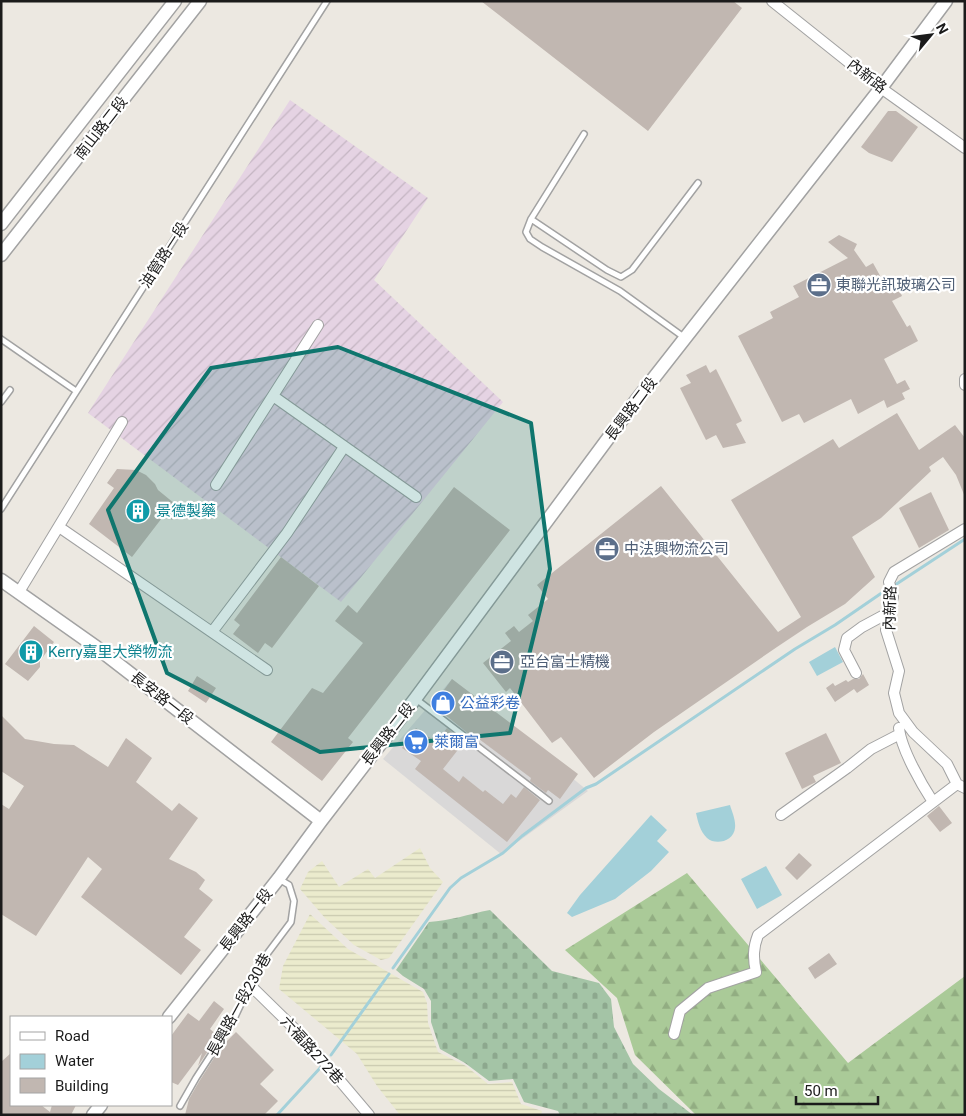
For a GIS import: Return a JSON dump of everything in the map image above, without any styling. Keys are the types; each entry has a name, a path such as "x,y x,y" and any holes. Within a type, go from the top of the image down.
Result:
{"street":[{"name":"南山路二段","path":"1,224 176,1"},
{"name":"南山路二段","path":"1,255 200,1"},
{"name":"內新路","path":"772,1 881,88 965,148"},
{"name":"長興路二段","path":"320,821 415,699 635,402 881,88 946,1"},
{"path":"216,485 318,325"},
{"path":"965,379 965,386"},
{"path":"273,396 416,497"},
{"path":"19,592 122,422"},
{"path":"212,632 288,533 344,447"},
{"path":"59,526 267,670"},
{"name":"內新路","path":"961,786 947,764 913,732 899,713 894,693 899,671 886,630 888,613 893,597 889,582 894,572 965,529"},
{"name":"長安路一段","path":"1,580 96,647 320,821"},
{"path":"856,674 844,650 847,638 862,627 888,613"},
{"path":"903,718 899,730 900,734 923,787 933,802"},
{"path":"780,815 871,749 900,734"},
{"path":"674,1034 680,1011 708,988 756,972 753,959 754,946 758,935 933,802 961,786"},
{"name":"長興路一段","path":"170,1016 279,878 320,821"},
{"name":"六福路272巷","path":"252,987 303,1037 369,1115"}],"lane":[{"name":"油管路一段","path":"1,509 327,1"},
{"path":"584,134 531,219 526,232 542,248 620,291 686,338"},
{"path":"531,219 607,270 621,277 632,270 698,183"},
{"path":"1,339 76,391"},
{"path":"1,402 10,390"},
{"path":"415,699 549,801"},
{"name":"長興路一段230巷","path":"180,1106 196,1078 234,1021 249,987 252,987 262,962 291,922 294,901 289,885 279,878"}],"highlighted area":[{"path":"338,347 531,423 550,569 510,733 320,752 167,673 108,510 211,368"}],"shaded area":[{"path":"290,100 428,198 374,280 503,402 341,602 88,413"},
{"path":"452,679 588,791 501,854 383,759"}],"green space":[{"path":"420,848 430,868 443,882 389,958 381,960 354,945 325,918 300,889 308,872 322,861 339,887 368,869 375,878"},
{"path":"687,873 848,1063 965,976 965,1115 696,1115 635,1055 617,998 565,950"},
{"path":"490,910 552,971 599,983 611,999 614,1027 633,1064 659,1089 693,1115 560,1115 558,1111 524,1102 513,1079 489,1081 465,1063 440,1049 431,1022 431,1001 424,989 396,970 429,922"},
{"path":"310,914 348,949 423,992 427,1003 428,1023 438,1052 466,1066 488,1084 512,1082 521,1104 542,1111 541,1115 400,1115 377,1086 357,1054 279,989 283,966"}],"water":[{"path":"835,647 843,662 817,676 809,662"},
{"path":"730,805 735,822 734,832 728,839 720,842 707,838 701,829 696,813"},
{"path":"651,815 667,830 657,841 669,852 651,871 615,899 572,917 567,913 580,895"},
{"path":"766,866 782,895 757,909 741,879"}],"building":[{"path":"481,1 733,1 742,8 648,131"},
{"path":"888,111 896,111 918,127 892,162 869,153 861,147"},
{"path":"839,235 857,244 854,250 866,267 873,263 888,290 897,285 902,296 892,301 907,327 910,325 918,341 884,359 897,384 905,380 910,389 902,393 905,399 887,408 884,400 858,414 851,399 804,423 799,414 782,422 738,336 773,318 770,312 799,297 793,286 848,258 828,242"},
{"path":"706,365 710,373 716,369 742,421 736,424 746,443 723,448 716,435 706,440 680,388 691,383 686,375"},
{"path":"897,413 919,450 955,425 965,438 965,497 956,475 943,457 929,467 931,471 881,518 852,537 875,577 845,604 777,647 654,732 594,778 561,737 552,743 510,688 506,692 483,663 511,641 505,633 514,626 519,632 533,621 528,615 548,599 537,585 661,486 778,632 801,617 731,500 833,439 839,448"},
{"name":"景德製藥","path":"117,469 136,470 146,475 158,490 180,508 172,520 165,514 132,557 89,524 114,488 107,483"},
{"path":"454,487 510,530 348,738 353,742 322,781 271,742 312,688 323,693 363,643 335,621 348,605 357,613"},
{"path":"931,492 949,530 919,548 899,508"},
{"path":"281,557 319,586 272,648 265,643 258,653 233,634 240,625 234,620"},
{"name":"Kerry嘉里大榮物流","path":"34,626 54,642 40,661 40,667 28,681 5,664"},
{"path":"863,674 869,685 857,693 854,689 835,702 826,688 833,683 835,686 846,680 848,682 853,679 859,679"},
{"path":"197,676 216,688 206,703 188,691"},
{"path":"452,679 578,774 560,799 548,790 546,793 530,781 531,778 471,733 470,735 433,705"},
{"path":"1,715 25,739 74,745 108,767 126,738 152,758 136,782 172,811 179,803 198,818 169,859 196,872 205,880 199,889 213,900 184,937 201,950 181,975 81,897 102,869 88,857 36,936 1,914 1,804 9,809 24,786 1,771"},
{"path":"416,728 436,742 447,728 464,742 443,769 459,782 463,776 483,792 485,790 503,804 511,794 516,798 524,787 540,800 507,842 415,769 421,761 402,748"},
{"path":"826,733 841,763 813,776 816,782 802,789 785,753"},
{"path":"939,806 952,823 940,832 927,816"},
{"path":"799,853 812,865 797,880 785,868"},
{"path":"829,953 837,964 815,979 808,968"},
{"path":"214,1001 224,1009 210,1029 218,1036 198,1066 202,1053 178,1085 172,1082 172,1035 188,1013 199,1021"},
{"path":"236,1032 274,1070 260,1084 278,1101 264,1115 185,1115 189,1099 200,1080 225,1041"},
{"path":"10,1054 10,1106 42,1106 50,1112 52,1106 76,1106 71,1115 1,1115 1,1062"}],"waterway":[{"path":"895,585 965,539"},
{"path":"393,968 450,888 461,878 503,853 522,836 586,788 596,784 795,649 835,625 886,590"},
{"path":"331,1055 389,974"},
{"path":"277,1115 321,1067"}],"place":[{"name":"東聯光訊玻璃公司","path":"819,285"},
{"name":"景德製藥","path":"138,511"},
{"name":"中法興物流公司","path":"607,549"},
{"name":"Kerry嘉里大榮物流","path":"31,652"},
{"name":"亞台富士精機","path":"502,662"},
{"name":"公益彩卷","path":"443,703"},
{"name":"萊爾富","path":"416,742"}]}
